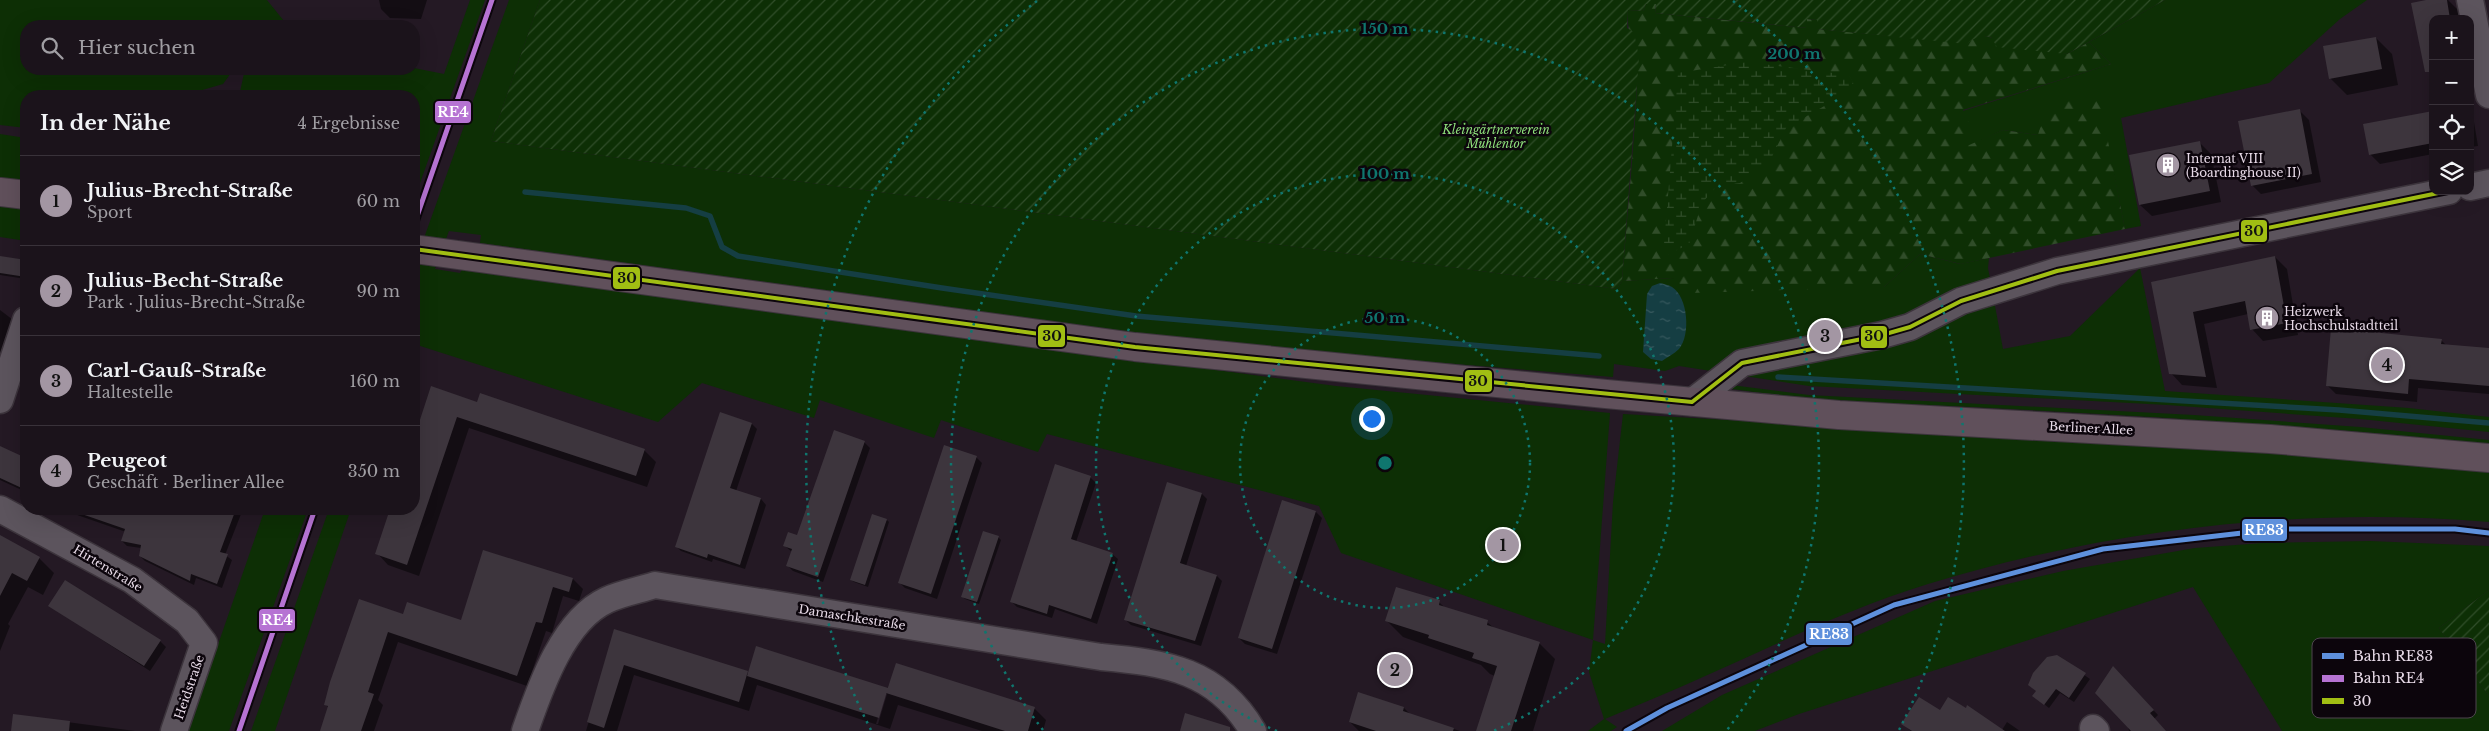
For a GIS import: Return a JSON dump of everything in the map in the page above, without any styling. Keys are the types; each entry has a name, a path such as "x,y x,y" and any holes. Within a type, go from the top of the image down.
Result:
{"main road":[{"path":"0,192 20,194"},
{"name":"Berliner Allee","path":"420,250 1135,347 1838,415 2270,439 2489,458"}],"street":[{"path":"2470,0 2489,95"},
{"path":"2474,186 2489,183"},
{"path":"1692,402 1742,364 1882,335 1910,327 1961,301 2057,271 2429,195"},
{"path":"0,400 20,338"},
{"name":"Hirtenstraße","path":"0,509 132,580 187,621 204,643"},
{"name":"Damaschkestraße","path":"525,731 549,668 580,619 606,600 655,585 1101,657 1155,662 1207,680 1248,721"},
{"name":"Heidstraße","path":"174,731 204,643"}],"green space":[{"path":"0,0 267,0 283,20 20,20 20,75 230,75 223,84 202,90 20,90 20,127 0,125"},
{"path":"470,0 485,0 420,183 420,90 240,90 244,75 420,75 420,69 444,74"},
{"path":"509,0 540,0 491,141 1617,289 1622,281 1673,278 1884,287 1920,254 1960,264 1989,258 1988,268 2003,349 2070,336 2140,268 2165,391 2409,408 2489,417 2489,432 2360,419 2167,405 1809,386 1679,366 1665,371 1614,364 1613,377 1226,345 480,243 481,235 449,231 435,269 460,273 462,269 1336,386 1610,413 1593,640 1341,553 1319,506 1047,434 1038,452 941,420 934,438 820,400 814,418 702,383 658,422 420,346 420,249"},
{"name":"Kleingärtnerverein Mühlentor","path":"540,0 2165,0 2067,54 1997,47 1991,37 1987,36 1977,38 1966,44 1817,29 1817,20 1807,19 1807,28 1655,13 1656,4 1646,4 1643,11 1628,10 1627,28 1634,32 1639,58 1622,281 1617,289 491,141"},
{"path":"2165,0 2367,0 2340,19 2269,83 2121,118 2141,226 2125,229 2099,100 2038,135 2003,130 1967,147 1963,111 2111,64 2089,42"},
{"path":"1646,4 1656,4 1655,13 1806,28 1807,19 1817,20 1817,29 1966,43 1979,35 2067,54 2089,42 2111,64 1963,110 1971,127 1967,146 2003,130 2038,135 2044,113 2073,98 2100,100 2125,229 1961,264 1920,254 1884,287 1690,293 1673,278 1622,281 1637,86 1628,10 1643,11"},
{"path":"1747,62 1849,75 1853,82 1847,93 1786,128 1768,165 1740,183 1717,186 1702,203 1689,244 1663,257 1678,73"},
{"path":"0,134 20,137 20,183 0,180"},
{"path":"0,206 20,208 20,240 0,237"},
{"path":"1731,385 1809,395 2194,415 2360,427 2489,440 2489,444 2317,428 2201,420 1806,397 1732,389 1729,387"},
{"path":"1623,414 2269,451 2489,470 2489,522 2347,517 2206,526 2135,536 2066,549 1996,565 1928,584 1842,615 1691,683 1605,719 1617,727 1611,731 1588,731 1604,719 1589,672 1593,640 1605,644 1613,502"},
{"path":"263,515 306,515 229,731 188,731"},
{"path":"327,515 349,515 275,731 251,731"},
{"path":"2370,541 2489,546 2489,590 2439,628 2446,638 2312,638 2312,718 2476,718 2476,678 2489,696 2489,731 2282,731 2193,587 1799,714 1755,731 1662,731 1722,695 1935,601 2063,571 2195,548 2263,543"},
{"path":"2489,590 2489,696 2476,678 2476,638 2446,638 2439,628"}],"water":[{"path":"1660,283 1671,286 1677,292 1682,299 1686,316 1683,343 1679,349 1662,361 1651,359 1643,352 1647,294 1652,286"}],"building":[{"path":"2426,0 2447,0 2449,15 2429,15 2429,72 2425,72 2411,3"},
{"path":"2376,37 2382,69 2329,79 2323,46"},
{"path":"2300,109 2312,174 2251,186 2238,121"},
{"path":"2429,112 2429,144 2369,155 2363,124"},
{"name":"Internat VIII (Boardinghouse II)","path":"2200,141 2210,191 2139,205 2129,155"},
{"path":"0,256 20,259 20,276 0,273"},
{"name":"Heizwerk Hochschulstadtteil","path":"2275,256 2287,323 2250,330 2245,301 2193,312 2206,377 2169,374 2151,282"},
{"path":"2331,328 2442,339 2441,344 2489,348 2489,386 2409,379 2408,394 2326,386"},
{"path":"431,386 477,402 480,393 645,449 636,476 457,417 407,565 375,554 388,515 420,515 420,420"},
{"path":"720,412 752,423 730,488 761,498 740,565 708,554 707,558 675,547"},
{"path":"834,430 865,441 818,577 786,566 792,549 783,546 788,532 797,535"},
{"path":"944,445 977,456 931,594 898,583"},
{"path":"0,446 20,455 20,487 0,478"},
{"path":"1055,464 1091,476 1071,539 1113,553 1091,619 1049,605 1047,614 1010,602"},
{"path":"1167,482 1202,493 1180,563 1217,575 1195,641 1124,620"},
{"path":"1282,500 1316,511 1272,649 1238,638"},
{"path":"872,514 887,519 865,585 850,580"},
{"path":"85,515 234,515 220,552 228,554 217,584 191,574 190,581 139,556 141,545 121,541 125,529"},
{"path":"983,531 999,536 977,602 961,597"},
{"path":"0,535 40,557 27,581 12,573 0,596"},
{"path":"483,550 573,578 569,592 553,587 542,623 536,622 517,676 388,632 368,692 374,694 361,731 320,731 328,706 324,705 330,682 359,599 403,614 407,602 461,620"},
{"path":"65,580 161,640 144,666 48,606"},
{"path":"1396,587 1440,600 1439,605 1488,620 1487,625 1540,642 1511,731 1476,731 1497,666 1472,658 1474,653 1428,638 1429,635 1385,621"},
{"path":"614,629 748,671 739,702 624,665 604,728 587,722"},
{"path":"756,646 888,688 879,718 747,676"},
{"path":"2057,655 2086,673 2069,698 2056,689 2044,705 2032,696 2036,691 2028,685 2033,673 2047,657"},
{"path":"896,663 1035,707 1028,731 1005,731 886,693"},
{"path":"2113,666 2154,710 2150,713 2166,731 2131,731 2095,693"},
{"path":"1358,692 1404,707 1403,711 1454,728 1453,731 1376,731 1349,722"},
{"path":"1919,697 1940,710 1948,697 1966,708 1967,705 2005,731 1912,731 1901,724"},
{"path":"1185,713 1230,727 1230,731 1180,731"},
{"path":"13,714 70,721 69,731 11,731"}],"waterway":[{"path":"525,192 686,208 710,216 722,247 738,256 942,288 1136,316 1599,356"},
{"path":"1778,377 2339,410 2489,423"}],"rail line":[{"name":"RE4","path":"420,208 492,0"},
{"name":"RE4","path":"239,731 313,515"},
{"name":"RE83","path":"1626,731 1667,708 1894,605 2103,549 2277,529 2455,529 2489,533"}],"transit line":[{"name":"30","path":"1692,402 1742,363 1882,335 1910,327 1961,301 2057,271 2429,195"},
{"name":"30","path":"420,250 1135,347 1692,402"}],"place":[{"name":"Internat VIII (Boardinghouse II)","path":"2168,165"},
{"name":"Heizwerk Hochschulstadtteil","path":"2267,318"},
{"name":"Carl-Gauß-Straße","path":"1825,336"},
{"name":"Peugeot","path":"2387,365"},
{"name":"Julius-Brecht-Straße","path":"1503,545"},
{"name":"Julius-Becht-Straße","path":"1395,670"}]}
